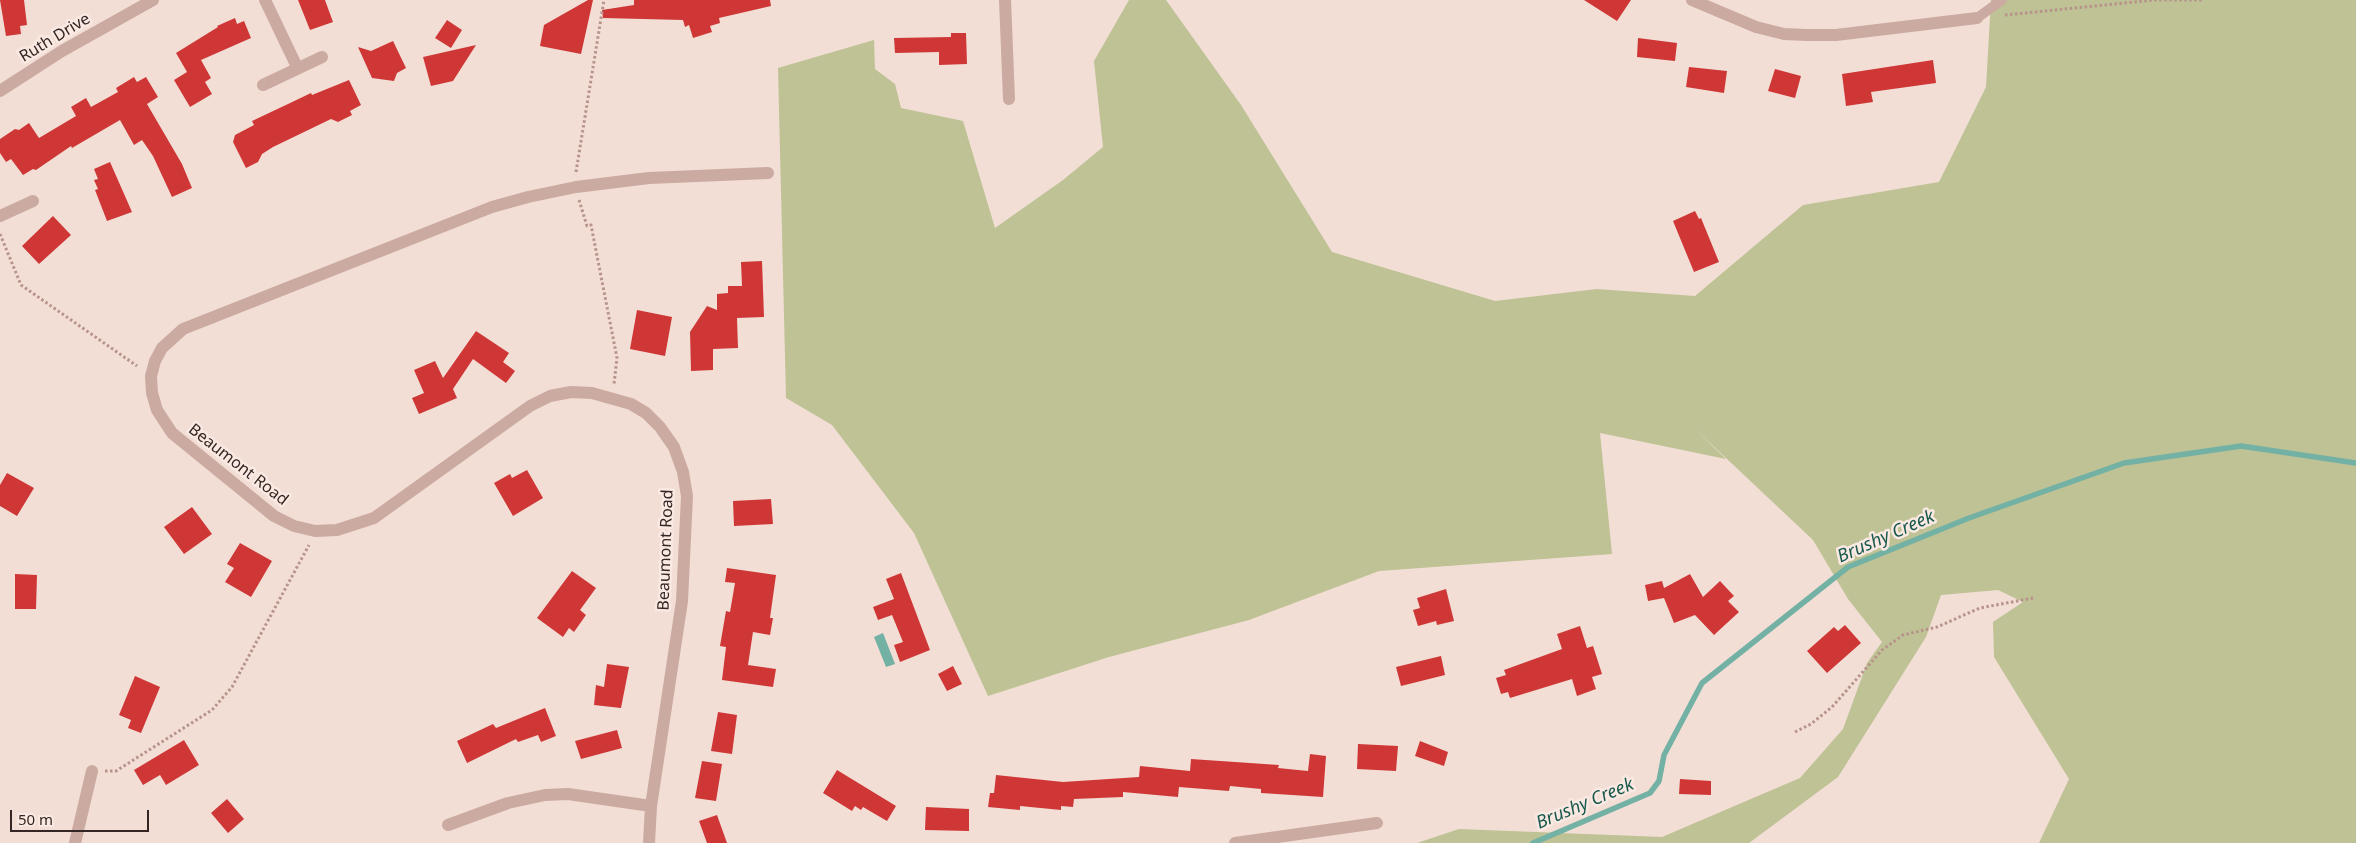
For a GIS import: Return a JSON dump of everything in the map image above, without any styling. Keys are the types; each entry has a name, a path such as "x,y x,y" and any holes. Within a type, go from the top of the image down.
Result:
{"street":[{"name":"Ruth Drive","path":"0,91 62,52 153,0"},
{"path":"265,0 297,68"},
{"path":"1005,0 1008,100"},
{"path":"1692,0 1756,27 1784,34 1836,35 1977,18"},
{"path":"263,84 322,56"},
{"name":"Beaumont Road","path":"649,843 651,806 682,601 686,496 683,472 674,447 660,427 646,413 631,404 612,397 592,393 571,392 550,396 530,406 374,518 337,530 316,531 294,526 274,516 172,433 157,410 152,393 151,376 155,361 162,348 172,337 196,323 492,207 576,187 649,178 768,173"},
{"path":"0,216 33,201"},
{"path":"75,843 92,771"},
{"path":"448,825 508,803 545,795 568,794 651,806"},
{"path":"1235,843 1377,822"}],"lane":[{"path":"1977,18 2002,0"}],"path":[{"path":"604,0 576,170 576,187 587,226 591,224 617,358 612,397"},
{"path":"1977,18 2154,0 2204,0"},
{"path":"0,234 21,285 151,376"},
{"path":"92,771 116,771 212,710 232,687 301,562"},
{"path":"1795,732 1811,724 1832,707 1882,650 1903,635 1937,627 1980,608 2033,598"}],"green space":[{"path":"1129,0 1166,0 1241,105 1332,252 1495,301 1597,289 1695,296 1803,205 1939,182 1986,87 1991,0 2356,0 2356,843 2039,843 2069,779 1994,657 1993,622 2023,602 1998,590 1941,595 1926,637 1838,777 1749,843 1417,843 1459,829 1662,837 1800,778 1843,729 1867,663 1882,642 1848,599 1813,540 1692,426 1726,459 1600,433 1612,554 1379,571 1249,620 1109,657 988,696 914,533 832,425 786,398 778,68 874,40 875,69 895,84 901,108 963,121 995,228 1063,180 1103,147 1094,61"}],"water":[{"path":"883,633 895,664 886,667 874,637"}],"building":[{"path":"0,0 24,0 27,25 20,26 21,34 6,36"},
{"path":"298,0 325,0 333,22 310,30"},
{"path":"588,0 593,0 581,54 540,46 544,25"},
{"path":"634,0 770,0 771,6 719,18 720,23 710,26 712,32 693,38 689,25 685,27 683,20 603,18 602,10 634,5"},
{"path":"1584,0 1631,0 1617,21"},
{"path":"235,18 237,24 244,21 251,38 201,60 211,78 205,82 212,94 190,107 174,80 187,72 176,53 217,26"},
{"path":"447,20 462,30 451,48 435,38"},
{"path":"951,33 966,33 967,64 939,65 939,52 895,53 894,38 951,37"},
{"path":"1638,38 1677,43 1675,61 1637,57"},
{"path":"393,41 406,68 397,73 394,81 372,78 358,47 371,51"},
{"path":"476,45 453,81 431,86 423,57"},
{"path":"1933,60 1936,83 1871,92 1873,102 1846,106 1842,74"},
{"path":"1689,67 1727,71 1724,93 1686,87"},
{"path":"1775,69 1801,76 1795,98 1768,91"},
{"path":"134,77 137,82 146,77 158,97 147,104 182,164 192,188 172,197 153,156 142,140 134,145 120,120 72,148 71,146 36,170 33,169 23,175 11,159 6,162 0,153 0,139 15,129 19,130 29,123 39,138 76,116 71,107 86,98 91,107 118,92 116,88"},
{"path":"349,80 361,105 350,111 352,115 338,122 331,119 273,147 262,154 258,162 246,168 233,142 235,135 254,125 252,121 311,93 312,95"},
{"path":"110,162 132,212 107,221 95,190 98,189 94,180 98,179 94,169"},
{"path":"1695,211 1699,219 1701,218 1719,262 1694,272 1673,221"},
{"path":"53,216 71,235 39,264 22,246"},
{"path":"762,261 764,317 737,318 738,348 713,349 713,370 691,371 690,332 707,306 717,310 717,294 728,293 728,286 742,286 741,262"},
{"path":"637,310 672,317 665,356 630,349"},
{"path":"476,331 509,353 503,362 515,371 506,383 473,359 453,389 457,398 419,414 412,398 424,393 414,370 435,361 443,378"},
{"path":"527,470 543,498 513,516 494,483 510,474 512,478"},
{"path":"7,473 34,488 17,516 0,506 0,485"},
{"path":"771,499 773,524 734,526 733,501"},
{"path":"192,507 212,534 184,554 164,527"},
{"path":"240,543 272,561 251,597 225,582 234,568 227,564"},
{"path":"727,568 776,575 770,618 773,618 770,635 753,632 748,665 776,669 773,687 722,680 726,647 720,646 726,611 730,612 735,583 725,582"},
{"path":"572,571 596,588 580,610 586,615 574,632 569,628 563,637 537,618"},
{"path":"901,573 930,650 900,662 894,645 903,642 892,615 878,620 873,607 894,599 886,579"},
{"path":"15,574 37,575 36,609 15,609"},
{"path":"1690,574 1703,597 1720,581 1734,596 1728,601 1739,612 1714,635 1695,615 1674,623 1664,598 1648,601 1645,585 1662,581 1664,588"},
{"path":"1446,589 1454,621 1437,625 1436,621 1418,626 1413,610 1420,608 1417,598"},
{"path":"1845,625 1861,643 1827,673 1807,651 1834,627 1838,631"},
{"path":"1580,626 1587,648 1593,646 1602,674 1592,677 1596,689 1577,696 1572,679 1510,698 1508,692 1501,694 1496,678 1506,675 1504,670 1562,649 1557,634"},
{"path":"1441,656 1445,675 1401,686 1396,667"},
{"path":"607,664 629,667 621,708 594,705 596,685 604,687"},
{"path":"953,666 962,684 947,691 938,674"},
{"path":"135,676 160,687 141,733 128,728 131,720 119,715"},
{"path":"545,708 556,736 541,742 538,735 518,742 516,739 467,763 457,741 493,724 496,728"},
{"path":"718,712 737,715 732,754 711,751"},
{"path":"617,730 622,748 581,759 575,741"},
{"path":"184,740 199,765 166,785 160,775 143,785 134,770"},
{"path":"1420,741 1448,752 1444,766 1415,756"},
{"path":"1358,744 1398,746 1396,771 1357,769"},
{"path":"1310,754 1326,756 1323,797 1261,793 1261,789 1230,786 1229,791 1179,787 1178,797 1123,792 1123,797 1074,799 1073,807 1061,806 1061,810 1020,806 1020,810 988,807 990,793 994,793 996,775 1063,782 1139,777 1140,766 1190,771 1191,759 1279,765 1278,768 1308,771"},
{"path":"702,761 722,764 716,801 695,798"},
{"path":"837,770 896,806 887,821 863,807 861,810 855,806 852,811 823,793"},
{"path":"1680,779 1711,781 1711,795 1679,794"},
{"path":"227,799 244,819 228,833 211,813"},
{"path":"926,807 969,809 969,831 925,830"},
{"path":"717,815 727,843 707,843 699,821"}],"waterway":[{"name":"Brushy Creek","path":"1533,843 1650,793 1659,781 1664,755 1702,683 1848,567 1969,518 2124,463 2241,446 2356,463"}]}
